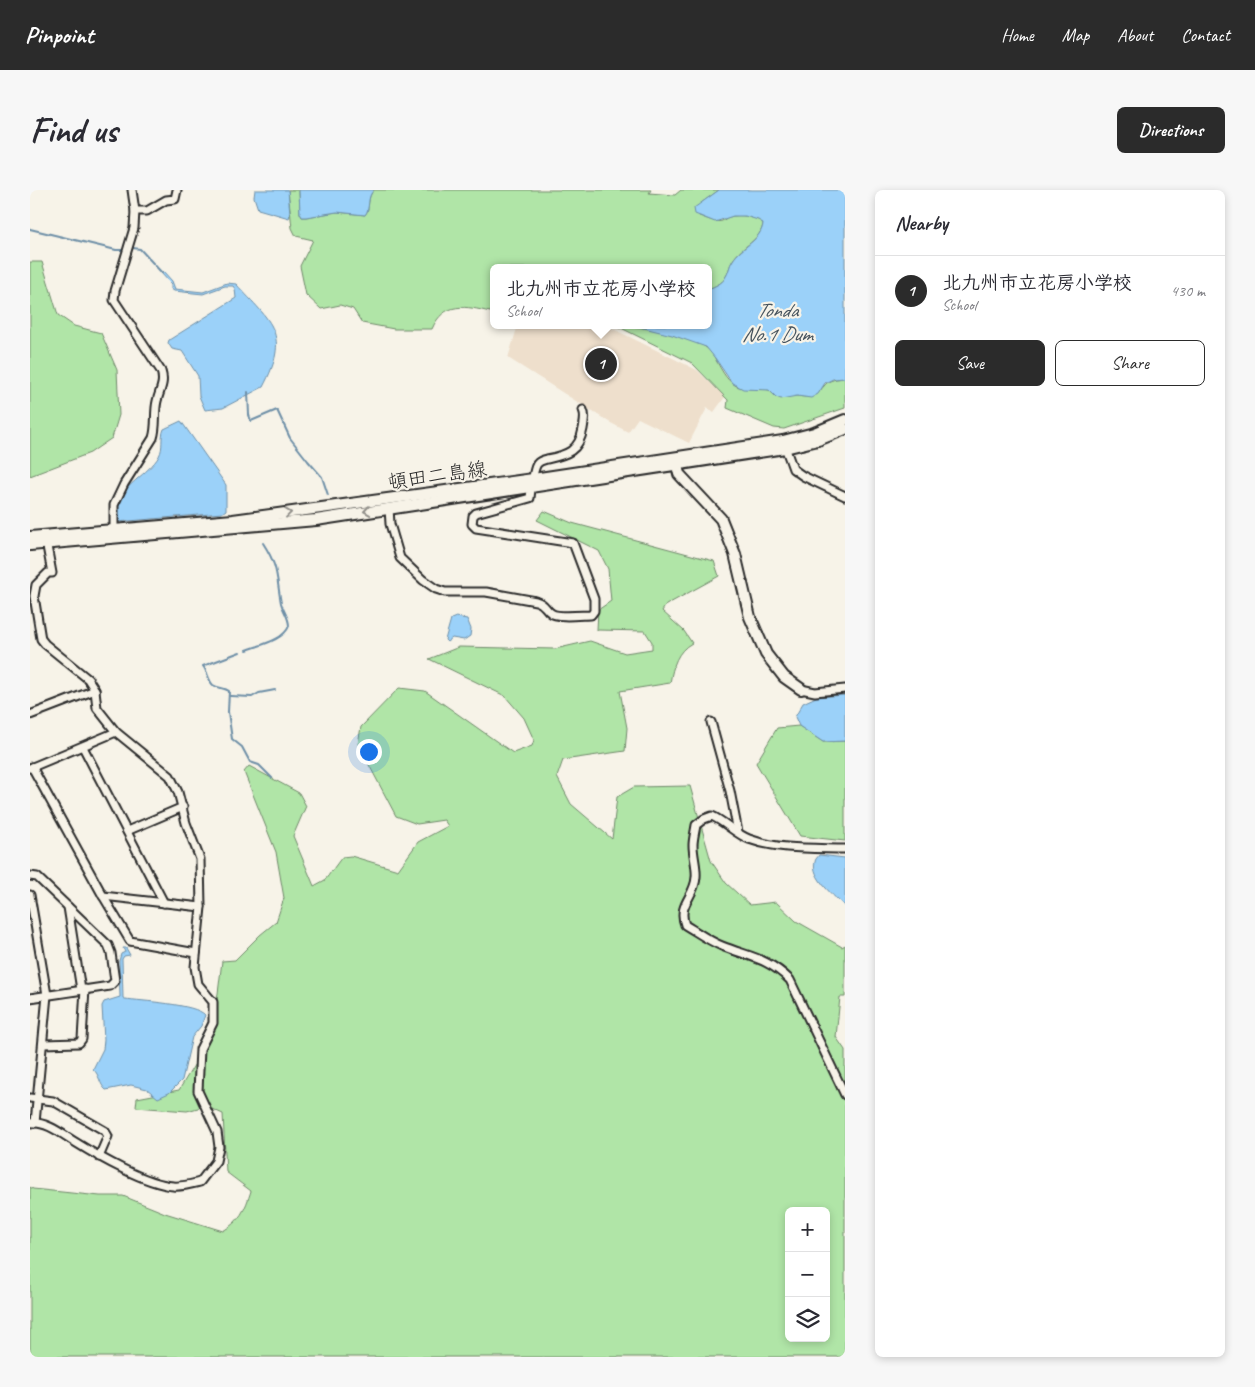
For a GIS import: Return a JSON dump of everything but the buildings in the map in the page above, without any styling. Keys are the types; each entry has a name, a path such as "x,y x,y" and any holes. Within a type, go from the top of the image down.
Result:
{"main road":[{"name":"頓田二島線","path":"784,445 845,420"},
{"name":"頓田二島線","path":"30,545 45,540 316,520 532,483 818,440 845,428"},
{"path":"676,461 679,474 721,519 736,554 750,616 766,654 784,676 801,689"},
{"name":"頓田二島線","path":"115,534 532,483"},
{"name":"頓田二島線","path":"30,537 45,540"}],"street":[{"path":"115,534 114,505 124,484 153,438 156,402 163,386 164,378 114,300 134,228 135,211 132,190"},
{"path":"135,211 147,211 166,200 175,199 177,190"},
{"path":"389,508 390,524 400,558 423,580 436,589 445,592 486,592 536,601 543,603 551,614 557,616 591,615 594,611 594,599 573,543 482,530 472,524 473,516 476,513 530,498 534,469 538,463 542,460 564,456 581,440 585,415 583,410"},
{"path":"784,445 793,469 803,476 845,496"},
{"path":"30,897 47,995 43,1044 32,1123 48,1126 99,1157 157,1183 175,1186 200,1182 216,1161 219,1147 217,1132 198,1091 200,1049 213,1023 214,1010 212,1002 198,984 195,967 201,907 200,859 186,823 178,792 170,776 116,732 97,708 95,690 88,679 40,638 33,586 48,573 52,573 45,540"},
{"path":"801,689 815,692 845,689"},
{"path":"30,715 95,690"},
{"path":"711,722 730,791 738,832"},
{"path":"116,732 31,768 130,941 196,953"},
{"path":"83,747 164,903"},
{"path":"127,831 183,807"},
{"path":"845,849 772,845 747,838 712,816 696,825 693,845 696,878 692,893 682,908 685,925 721,946 758,958 778,968 790,980 845,1095"},
{"path":"30,876 36,876 108,945 115,981 110,986 30,998"},
{"path":"104,896 201,907"},
{"path":"43,1044 79,1043 82,1039 83,990 68,907"},
{"path":"34,1098 53,1101 105,1131 108,1136 99,1157"}],"shaded area":[{"path":"517,329 613,329 697,370 725,397 714,412 707,408 689,443 638,418 628,432 508,358"}],"green space":[{"path":"288,190 299,190 300,213 302,217 306,217 337,212 365,215 370,196 374,190 651,190 649,193 675,195 681,190 719,190 701,203 699,216 713,221 722,221 733,216 742,216 751,217 763,223 759,234 733,260 724,280 712,287 712,264 490,264 490,312 464,307 449,310 437,320 432,329 394,329 362,323 353,309 340,305 321,309 306,295 300,266 313,240 296,236 292,228"},
{"path":"30,262 42,262 58,315 74,326 101,333 117,370 119,415 112,438 90,453 30,476"},
{"path":"623,329 651,329 693,341 710,351 725,376 736,386 769,390 776,396 783,398 814,396 828,382 845,378 845,408 784,429 774,428 727,408 728,400 692,363"},
{"path":"544,511 572,523 714,561 719,576 666,605 662,611 684,631 692,643 683,650 676,660 670,683 620,691 627,728 625,751 563,760 557,777 571,804 612,839 617,797 634,787 690,786 711,861 726,883 750,905 776,902 796,921 842,947 845,945 845,997 840,997 836,1037 845,1050 845,1357 30,1357 30,1187 33,1189 100,1196 123,1196 165,1213 223,1231 238,1219 249,1198 251,1191 226,1172 223,1114 205,1106 187,1111 136,1107 137,1098 179,1090 213,1034 222,961 235,960 276,922 284,898 276,852 244,772 249,766 299,793 306,806 293,836 314,886 325,880 342,857 351,856 398,870 418,842 448,826 444,820 417,824 396,816 358,744 361,727 399,688 425,691 513,753 532,746 534,740 524,718 505,696 429,659 459,647 555,649 590,641 625,653 652,649 652,642 645,631 597,630 598,610 611,601 608,569 599,551 537,520"},
{"path":"799,726 823,742 845,741 845,841 800,836 756,763 777,728"}],"water":[{"path":"255,190 288,190 289,218 258,209 254,197"},
{"path":"299,190 374,190 370,196 365,215 337,212 302,217 300,213"},
{"name":"Tonda No.1 Dum","path":"719,190 845,190 845,378 833,379 825,383 818,394 811,398 797,396 781,399 769,390 743,389 732,383 706,347 648,329 712,329 712,287 724,280 733,260 755,239 762,229 763,223 758,220 745,216 733,216 715,222 695,214 694,208"},
{"path":"163,271 172,281 175,289 203,292 227,283 236,284 259,309 274,330 276,341 276,354 263,387 223,408 205,410 199,396 198,376 182,351 172,349 168,343 169,340 236,298 235,289 233,286 225,286 203,294 174,291 171,289 171,284 161,273"},
{"path":"181,421 226,485 226,510 222,513 117,522 116,506 118,499 159,456 164,429"},
{"path":"456,617 467,619 471,629 470,636 464,640 452,638 447,642 445,640 451,619"},
{"path":"845,695 845,741 823,742 799,726 795,717 803,703 816,697"},
{"path":"819,855 845,858 845,906 824,886 816,874 814,868 815,861"},
{"path":"123,948 126,948 130,955 124,956 122,959 123,998 191,1008 205,1015 201,1026 192,1037 182,1080 169,1093 158,1098 147,1089 131,1085 106,1090 93,1069 103,1049 102,1006 104,1002 120,997 119,961 121,954 125,952"}],"waterway":[{"path":"30,229 116,250 124,250"},
{"path":"133,248 140,249 162,273"},
{"path":"248,392 251,421 277,410 290,438 322,477 328,495"},
{"path":"247,650 277,638 289,626 281,603 274,566 263,543"},
{"path":"240,652 203,666 213,685 229,691 228,712 232,739 242,747 250,762 259,765 272,778"},
{"path":"230,696 252,697 259,693 275,690"}],"place":[{"name":"北九州市立花房小学校","path":"601,364"}]}
